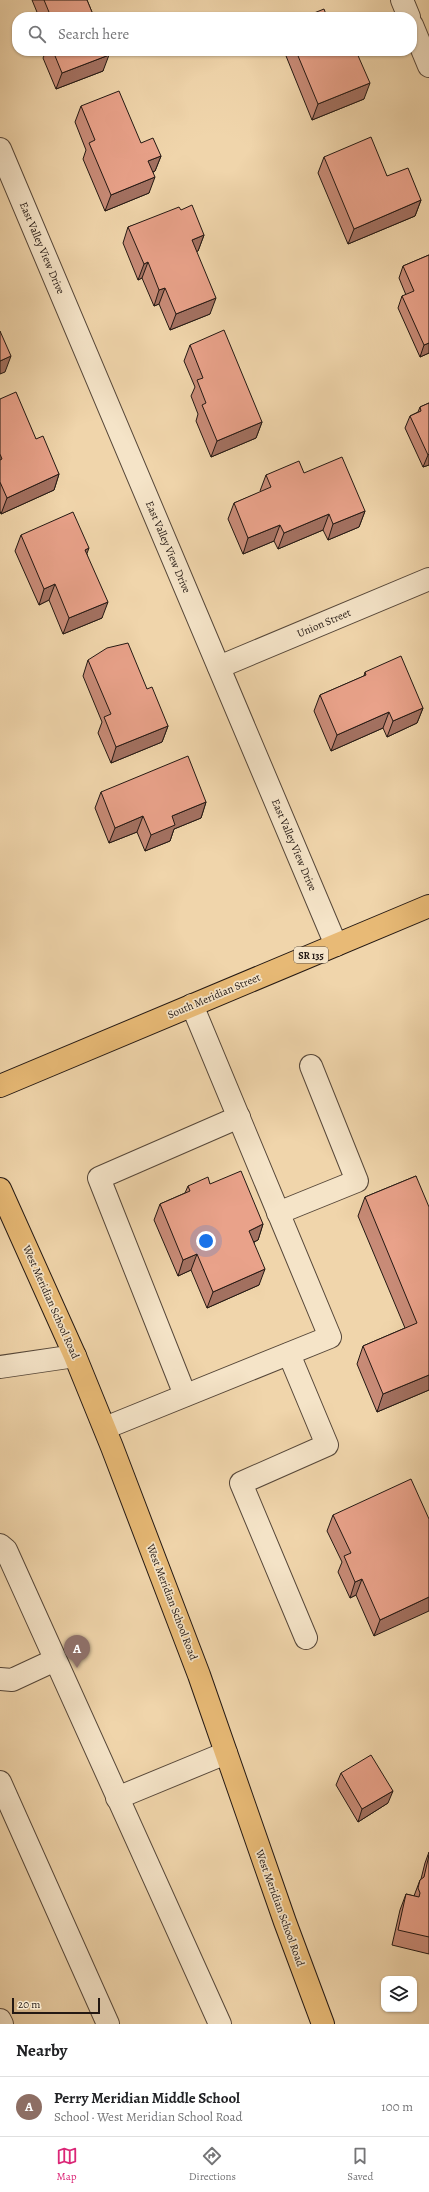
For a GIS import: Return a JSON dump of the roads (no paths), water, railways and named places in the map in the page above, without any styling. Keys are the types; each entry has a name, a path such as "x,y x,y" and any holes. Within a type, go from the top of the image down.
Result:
{"main road":[{"name":"South Meridian Street","path":"0,1086 429,906"},
{"name":"West Meridian School Road","path":"0,1188 75,1356 105,1428 199,1675 284,1922 323,2024"}],"street":[{"path":"402,0 407,12"},
{"path":"417,37 429,66"},
{"name":"East Valley View Drive","path":"0,149 336,945"},
{"name":"Union Street","path":"219,667 429,579"},
{"path":"105,1428 330,1337 192,1005"},
{"path":"278,1213 357,1181 311,1066"},
{"path":"185,1395 99,1178 238,1117"},
{"path":"289,1354 327,1444 241,1483 306,1638"},
{"path":"0,1367 75,1356"},
{"path":"0,1545 6,1550 220,2024"},
{"path":"0,1679 12,1680 56,1660"},
{"path":"117,1798 226,1753"},
{"path":"0,1782 108,2024"},
{"path":"0,2020 2,2024"}],"place":[{"name":"Perry Meridian Middle School","path":"77,1668"}]}
